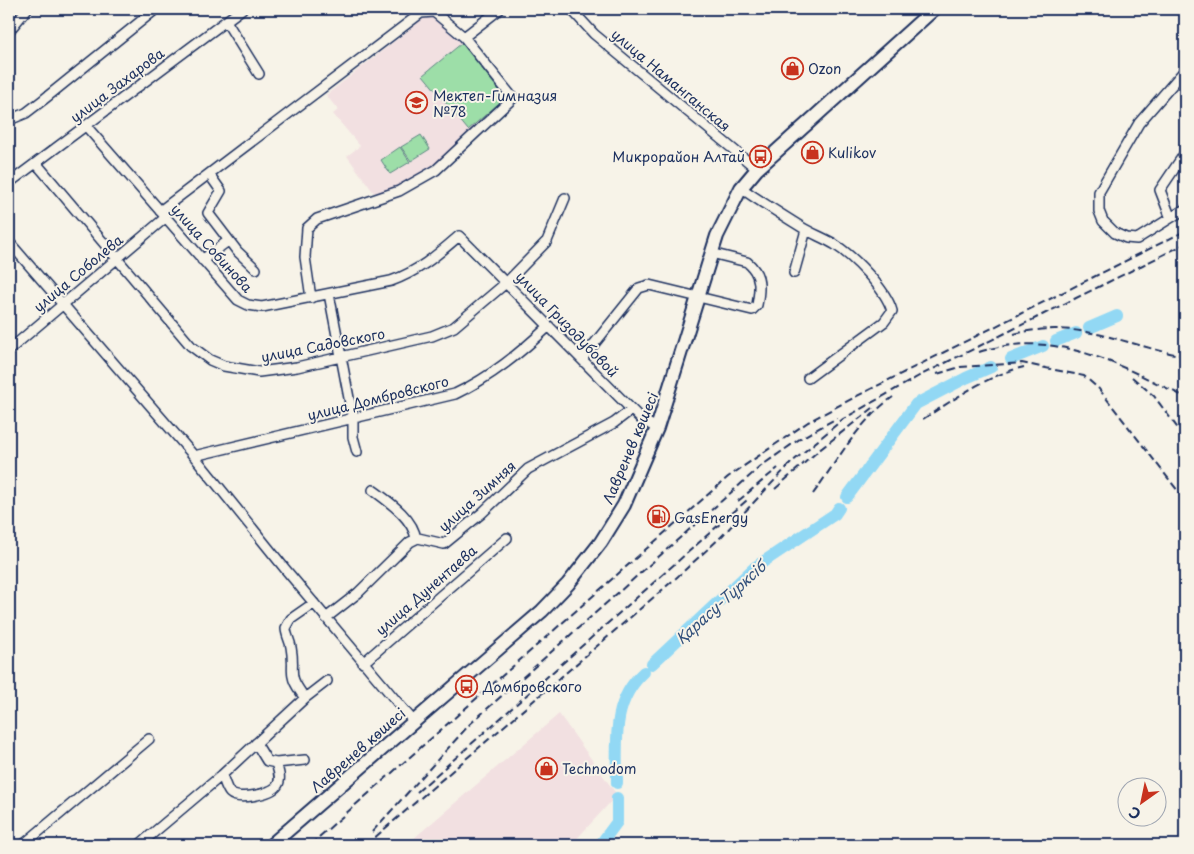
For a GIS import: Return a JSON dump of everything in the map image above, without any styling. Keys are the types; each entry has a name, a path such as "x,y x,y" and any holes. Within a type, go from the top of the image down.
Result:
{"main road":[{"name":"Лавренев көшесі","path":"271,845 542,611 568,584 601,542 624,505 657,428 711,252 740,188 757,168 934,9"}],"street":[{"path":"9,31 27,9"},
{"path":"9,120 26,113 156,9"},
{"name":"улица Захарова","path":"9,183 242,9"},
{"path":"464,37 500,9"},
{"name":"улица Наманганская","path":"571,9 594,34 757,168"},
{"path":"311,298 304,257 307,228 318,220 399,191 436,170 513,98 464,37 434,12 419,11"},
{"name":"улица Соболева","path":"9,350 62,303 115,260 162,214 209,174 419,11"},
{"path":"226,21 259,74"},
{"path":"1185,70 1139,123 1099,192 1099,211 1103,221 1115,233 1126,238 1137,239 1170,216 1185,209"},
{"name":"улица Собинова","path":"86,126 202,260 238,300 248,306 262,307 311,298 408,275 427,264 459,236"},
{"path":"1170,216 1160,190 1185,153"},
{"name":"улица Садовского","path":"36,163 115,260 191,346 210,360 224,366 259,372 342,358 432,336 454,327 507,282 547,241 565,198"},
{"path":"209,174 221,191 208,213 228,241 256,269"},
{"path":"740,188 806,230 837,246 857,264 886,296 892,311 884,322 808,378"},
{"path":"794,273 806,230"},
{"name":"улица Гризодубовой","path":"459,236 507,282 631,410 642,420 657,428"},
{"path":"202,260 228,241"},
{"path":"9,242 194,456 363,663 414,722"},
{"path":"582,359 639,288 649,285 752,310 757,306 759,279 752,266 747,262 711,252"},
{"path":"329,294 353,419 357,452"},
{"name":"улица Домбровского","path":"194,456 455,394 477,383 521,353 549,326"},
{"name":"улица Зимняя","path":"416,539 444,544 482,513 528,469 614,423 631,410"},
{"path":"326,618 416,539 414,530 394,506 373,490"},
{"name":"улица Дунентаева","path":"363,663 507,538"},
{"path":"305,698 294,684 291,674 292,645 286,628 291,619 314,603"},
{"path":"139,845 222,775 305,698 327,681"},
{"path":"23,845 149,739"},
{"path":"256,743 267,761 276,763 305,760"},
{"path":"222,775 230,792 235,796 246,797 273,790 278,785 280,778 276,763"}],"shaded area":[{"name":"Мектеп-Гимназия №78","path":"431,16 438,19 460,39 507,97 435,166 397,188 374,193 347,156 360,146 333,114 338,110 326,95 424,18"},
{"path":"559,714 617,795 571,845 406,845"}],"green space":[{"path":"462,43 505,98 468,130 423,75"},
{"path":"421,135 430,149 411,161 401,147"},
{"path":"400,147 410,162 390,174 381,160"}],"waterway":[{"name":"Қарасу-Түрксіб","path":"1089,328 1117,316"},
{"name":"Қарасу-Түрксіб","path":"1056,341 1076,333"},
{"name":"Қарасу-Түрксіб","path":"1011,359 1043,346"},
{"name":"Қарасу-Түрксіб","path":"847,497 916,404 991,367"},
{"name":"Қарасу-Түрксіб","path":"652,664 754,568 835,514 839,508"},
{"name":"Қарасу-Түрксіб","path":"617,783 617,738 621,709 633,684 644,672"},
{"name":"Қарасу-Түрксіб","path":"600,845 617,822 617,798"}],"railway":[{"path":"310,845 728,477 808,422 1185,231"},
{"path":"366,845 676,578 721,537 791,463 843,419 919,376 1185,244"},
{"path":"1014,334 1060,329 1081,331 1185,356"},
{"path":"979,352 1007,346 1034,344 1060,347 1110,362 1185,397"},
{"path":"937,374 960,367 1022,363 1084,376 1099,389 1185,500"},
{"path":"923,419 984,382 1024,367"},
{"path":"1132,377 1154,396 1185,438"},
{"path":"813,494 859,430 893,397"},
{"path":"775,489 818,451 873,408"},
{"path":"372,832 470,724 761,466 801,438 837,418"},
{"path":"738,501 778,468"},
{"path":"417,792 747,500"}],"place":[{"name":"Ozon","path":"792,68"},
{"name":"Мектеп-Гимназия №78","path":"417,103"},
{"name":"Kulikov","path":"812,152"},
{"name":"Микрорайон Алтай","path":"761,156"},
{"name":"GasEnergy","path":"658,517"},
{"name":"Домбровского","path":"467,686"},
{"name":"Technodom","path":"546,768"}]}
